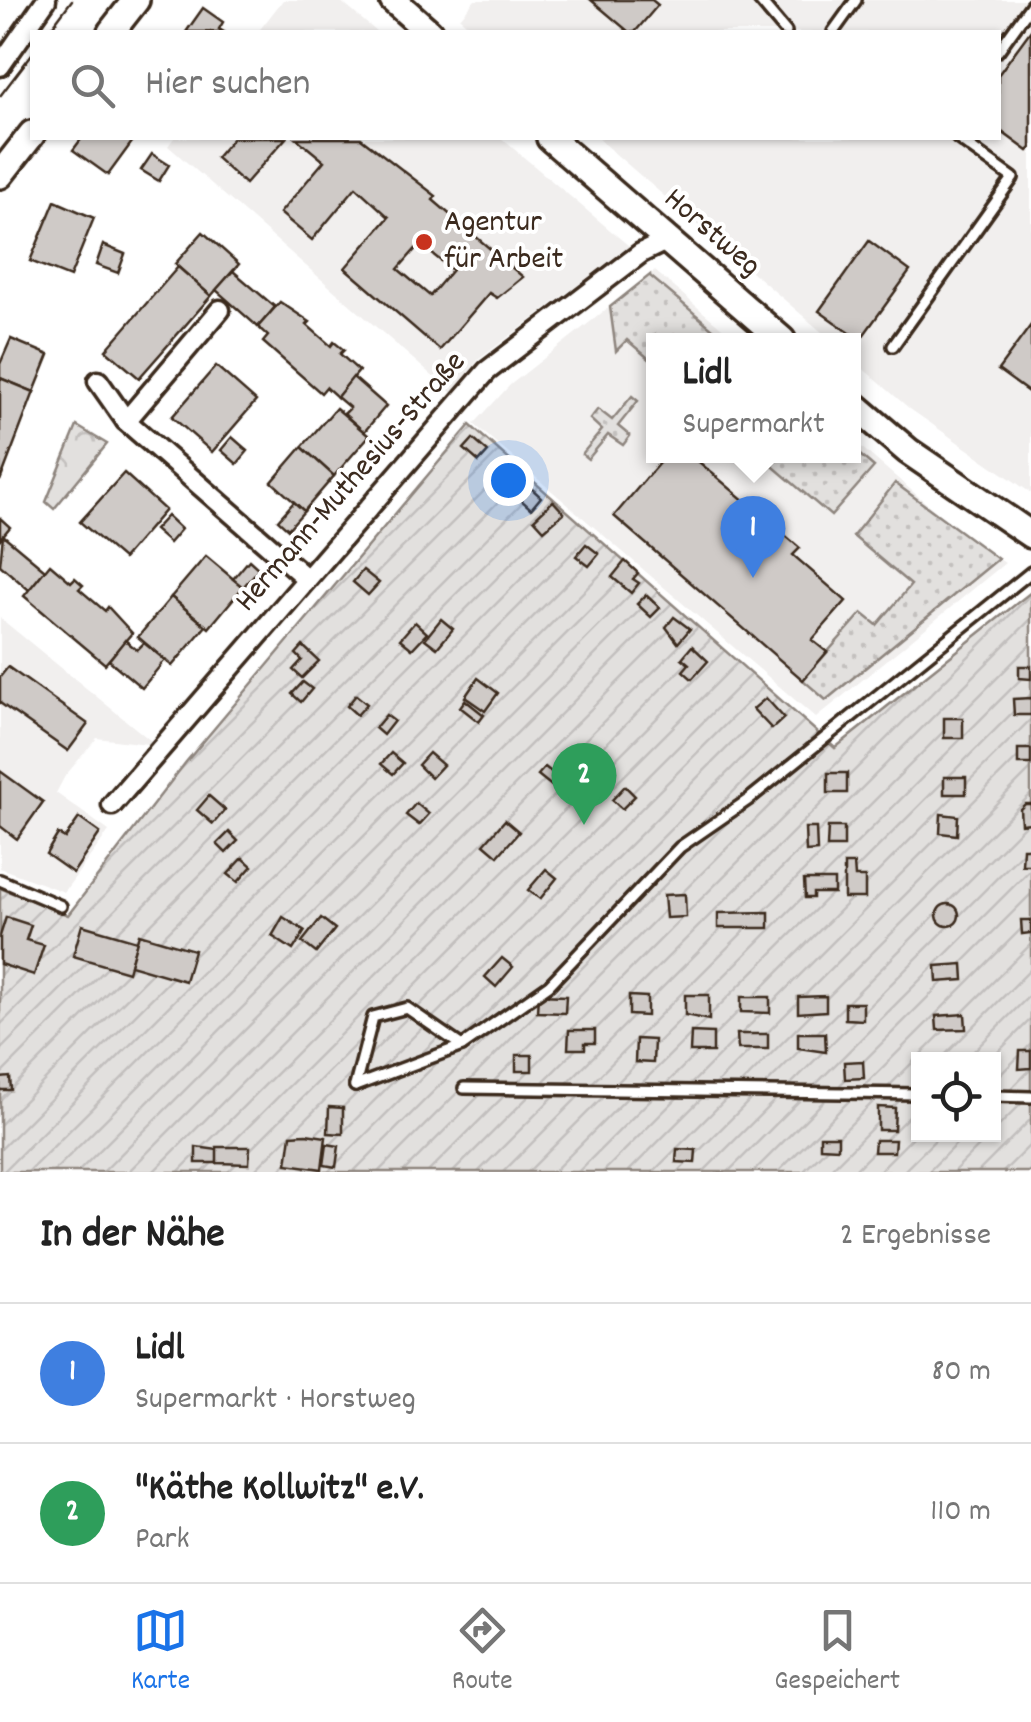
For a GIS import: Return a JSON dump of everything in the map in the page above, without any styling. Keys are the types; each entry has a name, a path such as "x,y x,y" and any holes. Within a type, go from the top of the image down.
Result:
{"street":[{"path":"0,66 46,0"},
{"path":"113,30 136,0"},
{"path":"393,0 428,30"},
{"path":"0,176 30,137"},
{"name":"Horstweg","path":"552,140 774,333"},
{"name":"Hermann-Muthesius-Straße","path":"112,805 487,371 640,253 670,239"},
{"path":"126,421 220,310"},
{"path":"98,382 126,421 307,580"},
{"path":"861,411 908,451 1031,535"}],"lane":[{"path":"759,0 784,30"},
{"path":"834,30 856,0"},
{"path":"1001,46 1031,5"},
{"path":"894,346 1013,178 961,140"},
{"path":"462,1046 407,1008 373,1017 355,1086 462,1046 549,985 680,847 748,800 1031,572"},
{"path":"0,880 61,906"},
{"path":"464,1088 911,1094"},
{"path":"1001,1096 1031,1097"}],"shaded area":[{"path":"283,0 339,0 375,30 260,30"},
{"path":"475,0 1031,0 1031,493 910,409 861,367 861,333 823,333 599,140 1001,140 1001,30 475,30 460,18"},
{"path":"172,140 503,140 629,246 478,360 452,393 168,146"},
{"path":"655,271 728,333 646,333 646,463 861,463 861,447 962,534 1005,563 816,718 474,424 510,385"},
{"path":"0,618 156,745 97,738 65,776 56,793 109,831 64,892 0,868"}],"green space":[{"path":"650,275 718,333 646,333 646,356 627,340 616,351 610,307"},
{"path":"632,396 638,401 618,426 630,436 623,445 608,435 588,459 582,454 602,430 590,419 598,409 612,420"},
{"path":"470,425 835,748 1031,592 1031,1172 0,1172 0,888 68,915 186,762"},
{"path":"77,426 107,444 54,509 46,502"},
{"path":"861,456 874,467 831,516 769,463 861,463"},
{"path":"895,483 998,559 826,700 803,680 862,613 877,625 911,585 853,536"}],"building":[{"path":"591,0 652,0 658,5 637,30 627,30"},
{"path":"203,8 223,22 221,30 187,30"},
{"path":"1031,30 1028,151 1001,131 1001,71"},
{"path":"80,140 134,140 108,175 73,150"},
{"path":"231,140 284,140 245,184 216,158"},
{"name":"Agentur für Arbeit","path":"298,140 364,140 436,196 433,200 523,277 497,298 489,293 440,350 345,268 389,217 356,187 312,240 280,213 324,161","holes":["420,244 452,270 430,296 398,269"]},
{"path":"152,154 169,165 159,181 141,170"},
{"path":"55,201 94,218 70,277 30,261"},
{"path":"203,232 239,264 211,296 175,264"},
{"path":"869,241 910,271 861,339 861,333 850,333 819,311"},
{"path":"103,245 125,254 118,273 96,265"},
{"path":"178,267 211,296 139,378 106,350"},
{"path":"233,271 275,307 258,327 216,290"},
{"path":"280,302 310,322 307,325 331,346 334,342 344,350 340,354 359,371 337,397 326,387 321,393 263,342 268,336 258,327"},
{"path":"1031,325 1031,394 998,370"},
{"path":"11,339 49,355 34,392 0,378 0,364"},
{"path":"216,366 256,401 212,452 172,417"},
{"path":"353,377 386,406 364,432 344,414 350,408 337,397"},
{"path":"0,378 34,392 0,481"},
{"path":"336,408 369,436 334,476 302,447"},
{"path":"232,437 248,451 237,464 221,450"},
{"path":"473,439 488,452 479,462 464,449"},
{"path":"302,447 334,476 304,511 272,482"},
{"path":"659,463 700,463 800,548 793,555 846,601 812,640 827,652 803,680 614,516"},
{"path":"124,473 165,510 123,559 80,522"},
{"path":"530,487 541,497 531,509 520,499"},
{"path":"553,501 564,513 544,530 534,519"},
{"path":"294,502 304,511 288,529 278,520"},
{"path":"167,516 181,529 169,543 154,530"},
{"path":"0,518 10,527 0,539"},
{"path":"3,535 45,570 29,590 0,565"},
{"path":"586,544 599,554 589,566 576,556"},
{"path":"206,556 243,587 209,628 171,597"},
{"path":"249,560 259,569 243,587 233,579"},
{"path":"625,561 638,573 633,579 639,583 631,593 612,577"},
{"path":"50,564 71,582 75,578 83,585 79,589 105,611 108,607 132,633 105,664 24,596"},
{"path":"363,570 379,583 368,595 353,582"},
{"path":"646,595 660,608 651,617 637,604"},
{"path":"171,597 206,626 172,666 138,637"},
{"path":"674,617 690,629 678,643 666,627"},
{"path":"441,619 453,629 437,648 425,639"},
{"path":"415,622 427,633 412,649 400,639"},
{"path":"125,640 137,650 144,643 165,660 142,688 109,660"},
{"path":"303,646 319,661 302,678 293,670 302,660 296,654"},
{"path":"692,646 708,661 692,679 683,671 689,664 682,658"},
{"path":"1019,666 1031,666 1031,679 1019,678"},
{"path":"8,667 88,724 68,751 0,703 0,677"},
{"path":"478,678 498,693 485,711 465,697"},
{"path":"303,682 312,689 301,702 292,694"},
{"path":"356,695 367,704 357,715 347,706"},
{"path":"766,698 784,718 772,729 753,709"},
{"path":"1031,698 1031,715 1014,715 1013,699"},
{"path":"465,700 484,715 479,722 460,707"},
{"path":"386,715 394,721 383,735 375,728"},
{"path":"944,718 963,718 963,738 944,738"},
{"path":"1018,749 1031,749 1031,764 1018,764"},
{"path":"391,753 403,763 393,774 381,764"},
{"path":"429,753 443,765 431,778 418,765"},
{"path":"589,757 604,771 584,793 569,779"},
{"path":"545,767 560,779 554,788 538,775"},
{"path":"0,771 43,802 17,839 0,826"},
{"path":"828,773 847,773 847,793 828,793"},
{"path":"944,777 966,777 966,794 944,794"},
{"path":"625,786 635,796 622,809 612,800"},
{"path":"209,796 225,810 213,824 197,810"},
{"path":"416,803 429,814 419,825 406,815"},
{"path":"1031,804 1031,823 1021,824 1020,809"},
{"path":"941,814 958,816 957,835 940,833"},
{"path":"79,818 100,833 73,873 46,854 58,834 65,838"},
{"path":"505,820 519,832 498,856 484,844"},
{"path":"828,827 844,827 844,847 827,847"},
{"path":"805,828 816,828 817,851 806,852"},
{"path":"229,832 238,841 226,853 217,844"},
{"path":"1023,848 1031,848 1031,865 1022,865"},
{"path":"243,858 252,866 238,882 228,874"},
{"path":"844,864 854,864 855,877 865,877 865,898 844,898"},
{"path":"546,869 557,878 540,899 528,890"},
{"path":"804,880 834,880 834,893 813,893 813,898 805,898"},
{"path":"685,894 686,917 666,918 664,895"},
{"path":"948,904 956,907 956,923 948,926 940,923 937,915 940,907"},
{"path":"769,912 769,928 718,928 718,913"},
{"path":"6,917 31,925 26,940 44,945 34,975 0,964 0,936"},
{"path":"283,917 305,931 293,950 272,936"},
{"path":"321,918 335,929 316,953 302,942"},
{"path":"1021,920 1031,920 1031,933 1022,934"},
{"path":"82,925 137,941 128,972 73,956"},
{"path":"139,934 194,950 185,981 130,965"},
{"path":"502,958 513,967 496,987 485,977"},
{"path":"963,964 964,980 937,982 936,966"},
{"path":"538,995 566,996 565,1013 537,1012"},
{"path":"685,995 709,995 709,1020 685,1015"},
{"path":"629,996 647,997 647,1016 629,1015"},
{"path":"826,996 826,1011 798,1013 798,997"},
{"path":"741,997 770,997 770,1013 741,1012"},
{"path":"845,1003 863,1003 863,1020 845,1019"},
{"path":"965,1014 966,1029 937,1030 936,1016"},
{"path":"569,1030 595,1030 595,1043 585,1043 585,1049 568,1049"},
{"path":"691,1032 713,1033 713,1052 690,1052"},
{"path":"798,1033 825,1033 826,1052 798,1048"},
{"path":"737,1034 768,1034 768,1049 738,1049"},
{"path":"636,1039 654,1040 653,1063 635,1062"},
{"path":"1020,1051 1031,1051 1031,1068 1019,1069"},
{"path":"516,1055 532,1055 532,1071 516,1071"},
{"path":"863,1061 864,1078 845,1079 844,1062"},
{"path":"10,1077 11,1090 0,1090 0,1078"},
{"path":"329,1107 343,1108 343,1134 328,1133"},
{"path":"878,1107 895,1108 894,1130 878,1130"},
{"path":"291,1135 326,1137 322,1169 287,1164"},
{"path":"820,1136 838,1136 838,1148 820,1147"},
{"path":"875,1140 895,1140 894,1152 874,1152"},
{"path":"327,1144 339,1146 336,1167 324,1165"},
{"path":"196,1147 218,1150 217,1163 196,1163"},
{"path":"217,1147 250,1147 249,1164 217,1163"},
{"path":"677,1149 696,1150 695,1163 676,1162"}],"tram line":[{"path":"50,30 72,0"},
{"path":"0,96 30,57"}],"place":[{"name":"Agentur für Arbeit","path":"424,242"},
{"name":"Lidl","path":"753,578"},
{"name":"\"Käthe Kollwitz\" e.V.","path":"584,825"}]}
